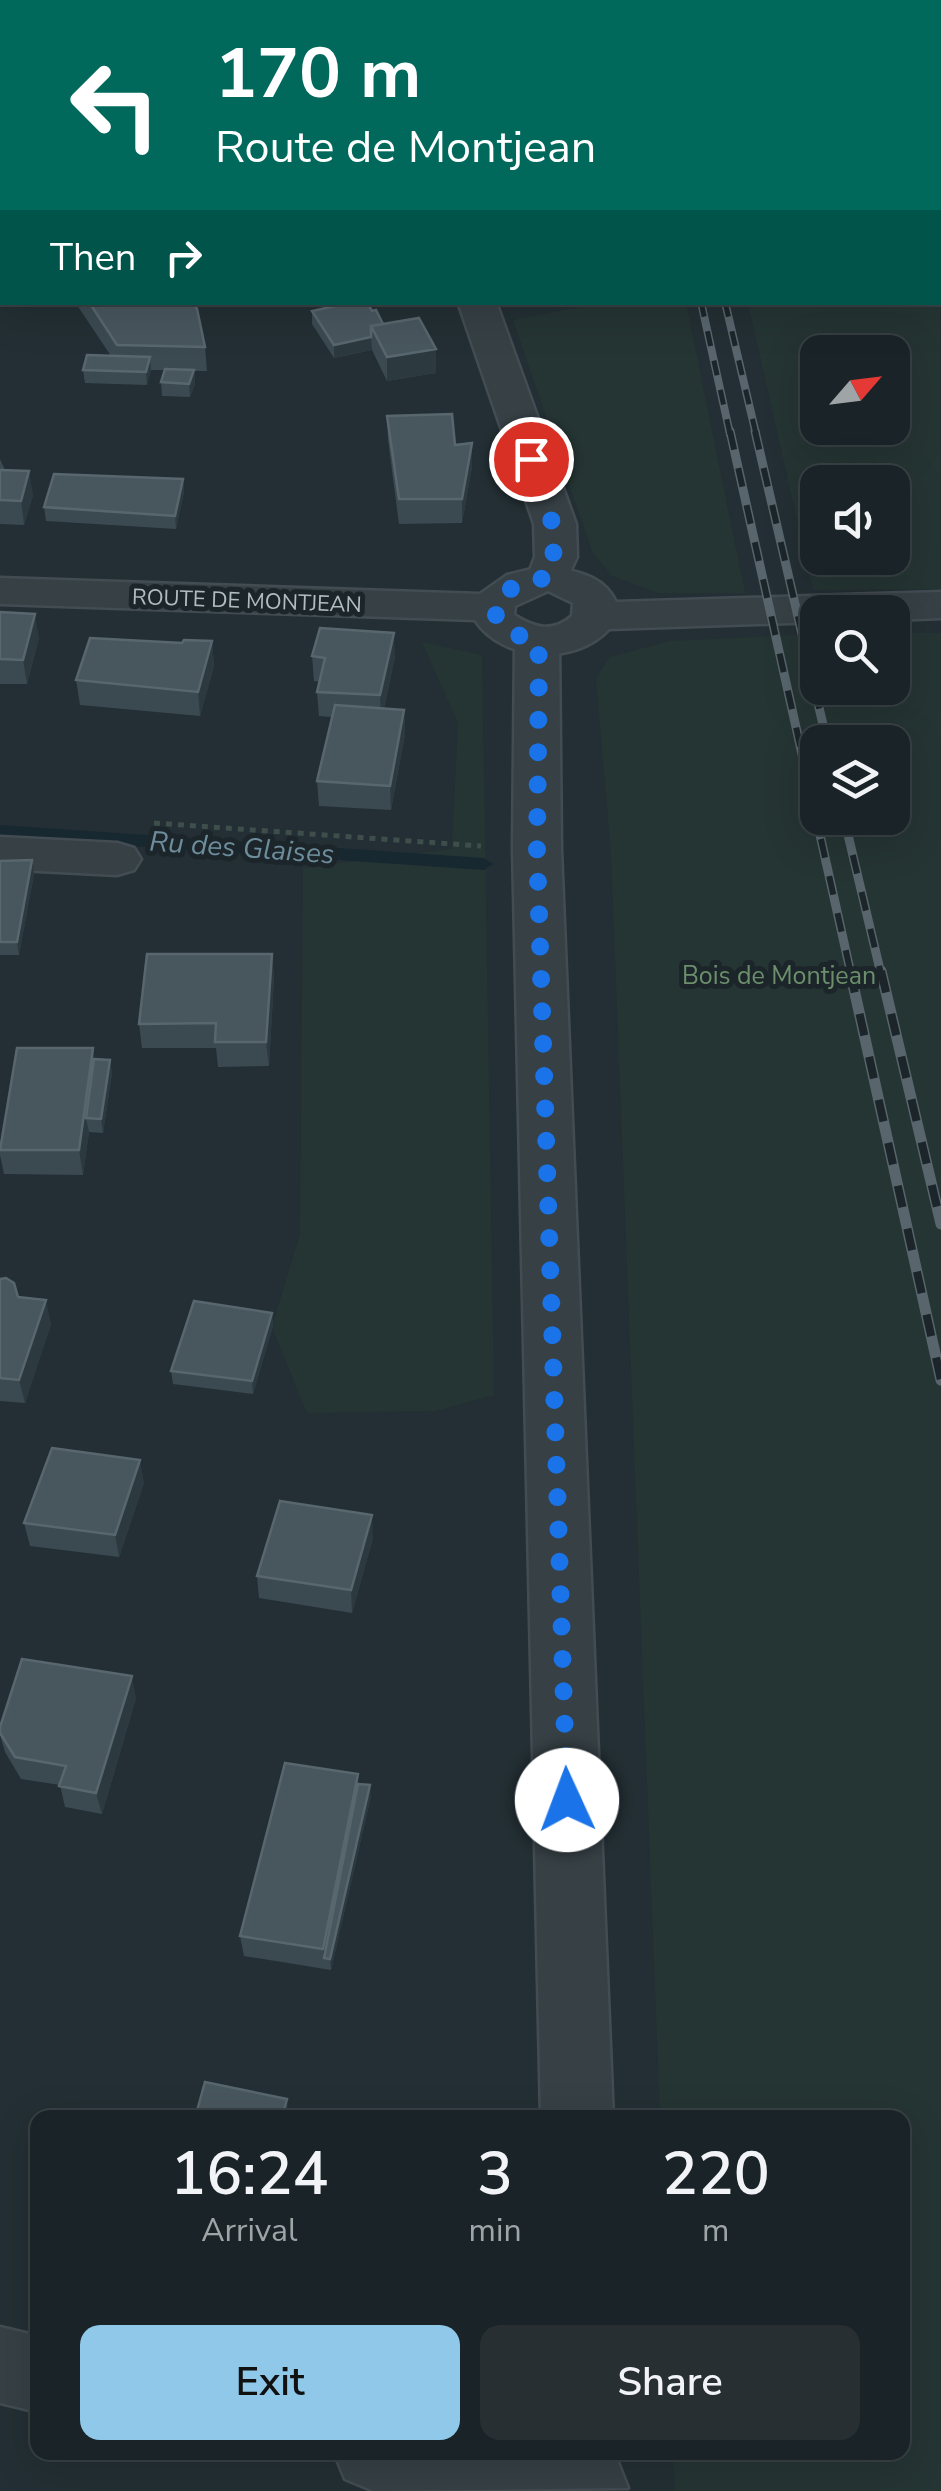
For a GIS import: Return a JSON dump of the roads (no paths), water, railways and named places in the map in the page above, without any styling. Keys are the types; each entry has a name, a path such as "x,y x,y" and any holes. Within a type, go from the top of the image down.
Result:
{"street":[{"path":"477,305 554,524 556,557 548,578"},
{"path":"578,2110 537,849 516,624 499,596 511,586 548,578 566,580 592,595 598,605 598,616"},
{"name":"ROUTE DE MONTJEAN","path":"0,591 516,624 577,636 598,616 941,605"},
{"path":"0,853 117,858"},
{"path":"0,2366 30,2372"},
{"path":"410,2460 523,2484 589,2477"}],"waterway":[{"name":"Ru des Glaises","path":"0,831 484,864"}],"railway":[{"path":"702,305 730,434"},
{"path":"726,305 756,434"},
{"path":"730,431 851,974"},
{"path":"755,431 823,725"},
{"path":"848,835 881,974"},
{"path":"850,971 941,1380"},
{"path":"881,971 941,1224"}],"park label":[{"name":"Bois de Montjean","path":"779,975"}]}
